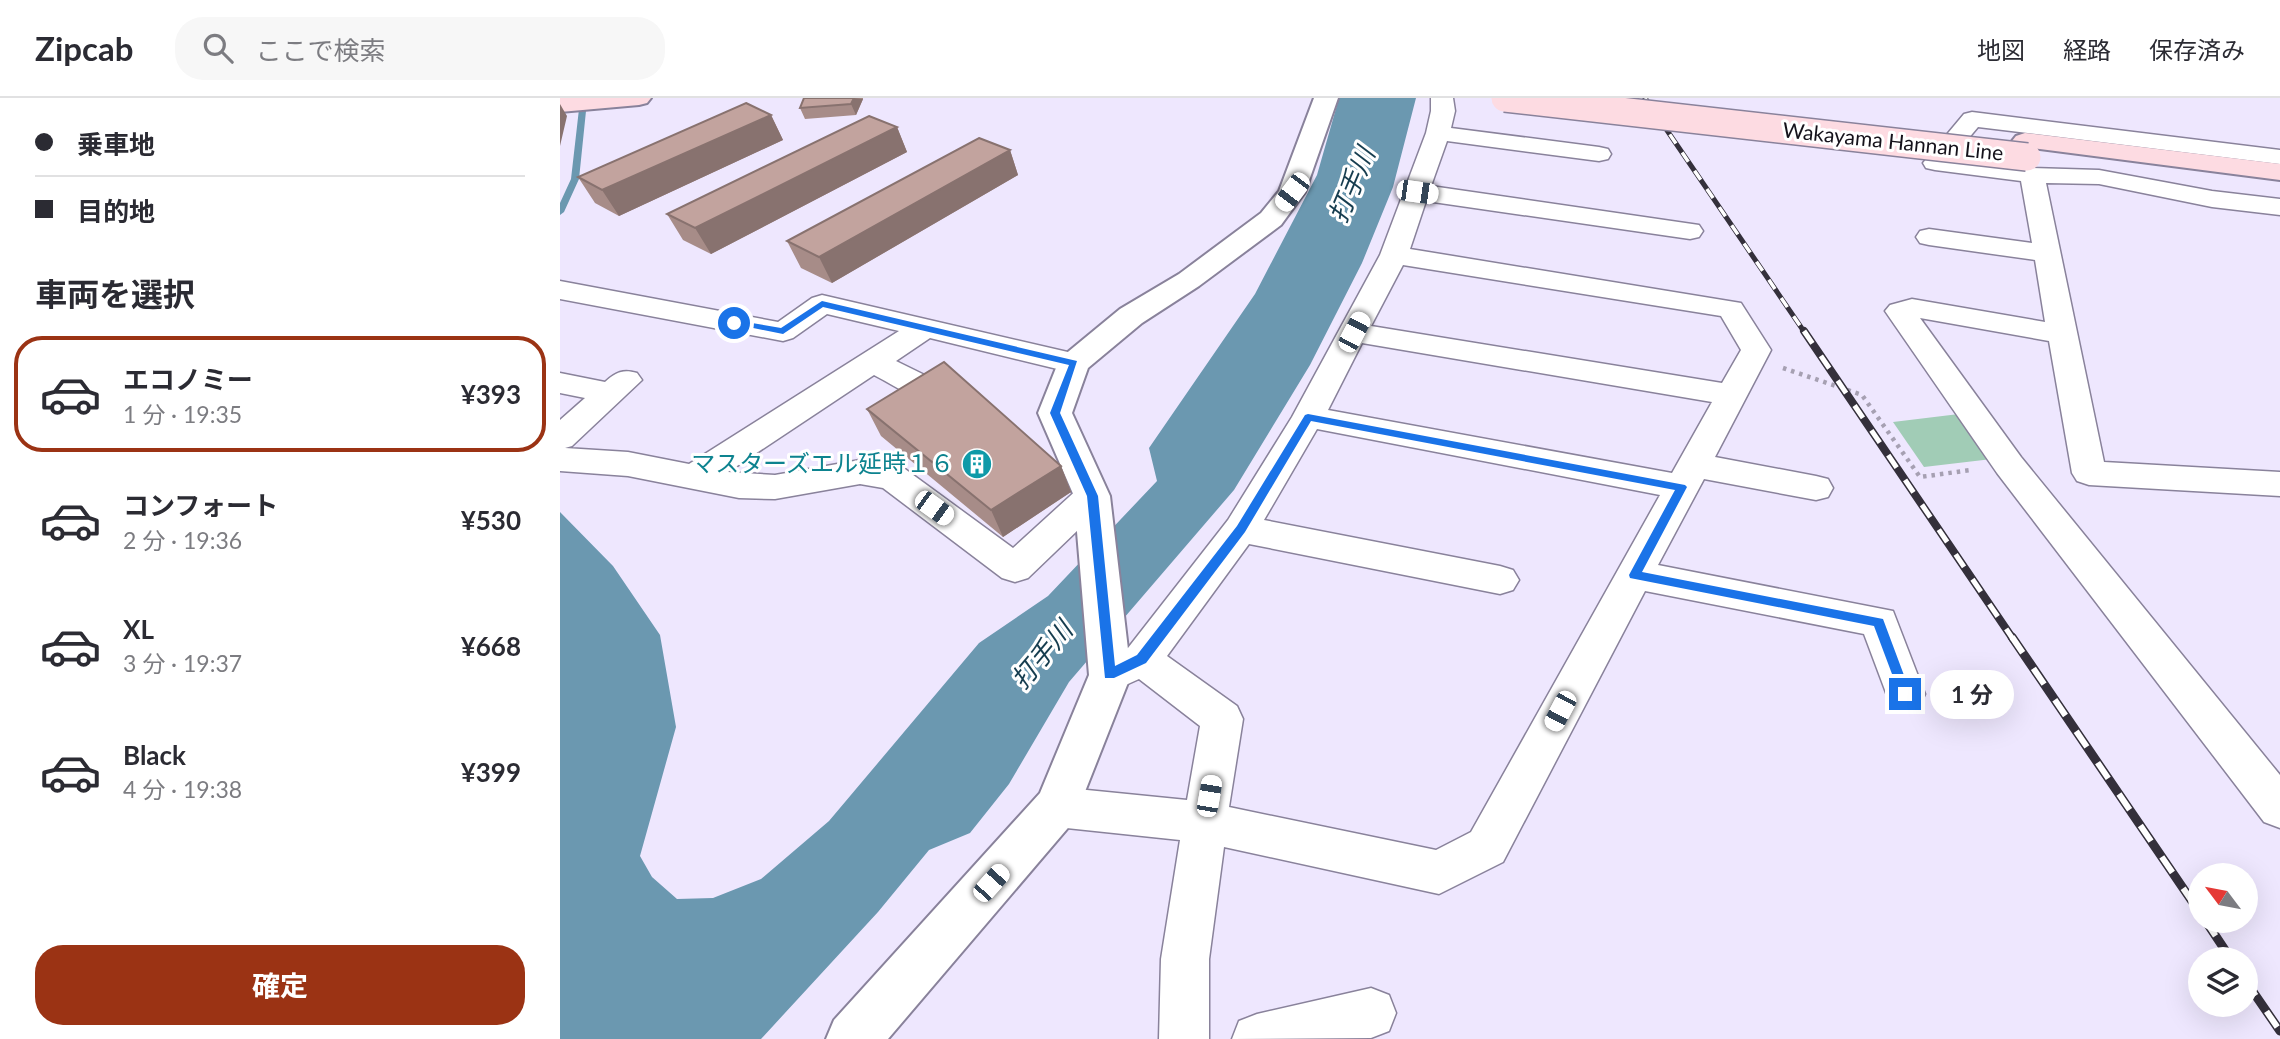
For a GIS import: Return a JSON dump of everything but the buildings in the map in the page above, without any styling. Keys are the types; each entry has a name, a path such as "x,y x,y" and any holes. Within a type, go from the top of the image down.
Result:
{"main road":[{"path":"560,105 639,98"},
{"name":"Wakayama Hannan Line","path":"1505,98 2280,189"},
{"name":"Wakayama Hannan Line","path":"1636,98 2028,158 2280,172"}],"street":[{"path":"1120,660 1092,496 1055,413 1074,363 1131,316 1189,280 1271,219 1292,192 1326,98"},
{"path":"853,1039 1057,807 1120,660 1241,529 1308,417 1394,256 1438,133 1443,111 1442,98"},
{"path":"1989,98 1935,163 2028,158 2099,177 2212,199 2280,207"},
{"path":"1972,119 2280,157"},
{"path":"1438,133 1599,154"},
{"path":"2028,158 2089,473 2280,484"},
{"path":"1417,192 1690,231"},
{"path":"1929,237 2048,254"},
{"path":"1057,807 1205,822 1439,872 1487,847 1756,350 1731,309 1394,256"},
{"path":"560,290 783,332 822,304 1074,363"},
{"path":"2064,334 1912,308 1900,311 2009,465 2280,808"},
{"path":"692,478 925,328"},
{"path":"1354,332 1732,395"},
{"path":"873,362 938,394"},
{"path":"560,383 618,386 560,438"},
{"path":"1308,417 1688,476 1816,488"},
{"path":"560,459 628,464 739,486 775,487 859,472 893,478 1015,568 1092,496"},
{"path":"1241,529 1500,580"},
{"path":"1634,575 1879,622 1905,694"},
{"path":"1120,660 1222,719 1185,959 1184,1039"},
{"path":"1257,1039 1371,1013"}],"path":[{"path":"1752,358 1862,394 1920,477 2009,465"}],"green space":[{"path":"1959,414 1992,459 1924,467 1893,422"}],"water":[{"name":"打手川","path":"1339,98 1416,98 1393,187 1362,263 1310,365 1234,490 1069,682 1009,784 970,833 929,850 878,912 761,1039 560,1039 560,512 613,566 660,635 676,727 640,856 652,877 677,899 713,898 761,879 829,821 979,643 1048,596 1157,481 1149,448 1255,294 1317,175"}],"waterway":[{"path":"560,212 575,179 582,111"}],"railway":[{"path":"1645,98 1805,333"},
{"path":"1804,331 2013,639"},
{"path":"2012,637 2188,895"},
{"path":"2214,933 2223,947"},
{"path":"2258,999 2280,1031"}],"place":[{"name":"マスターズエル延時１６","path":"977,464"}],"route":[{"path":"734,323 783,332 822,304 1074,363 1055,413 1092,496 1110,675 1142,659 1241,529 1308,417 1682,487 1634,575 1879,622 1905,694"}]}
